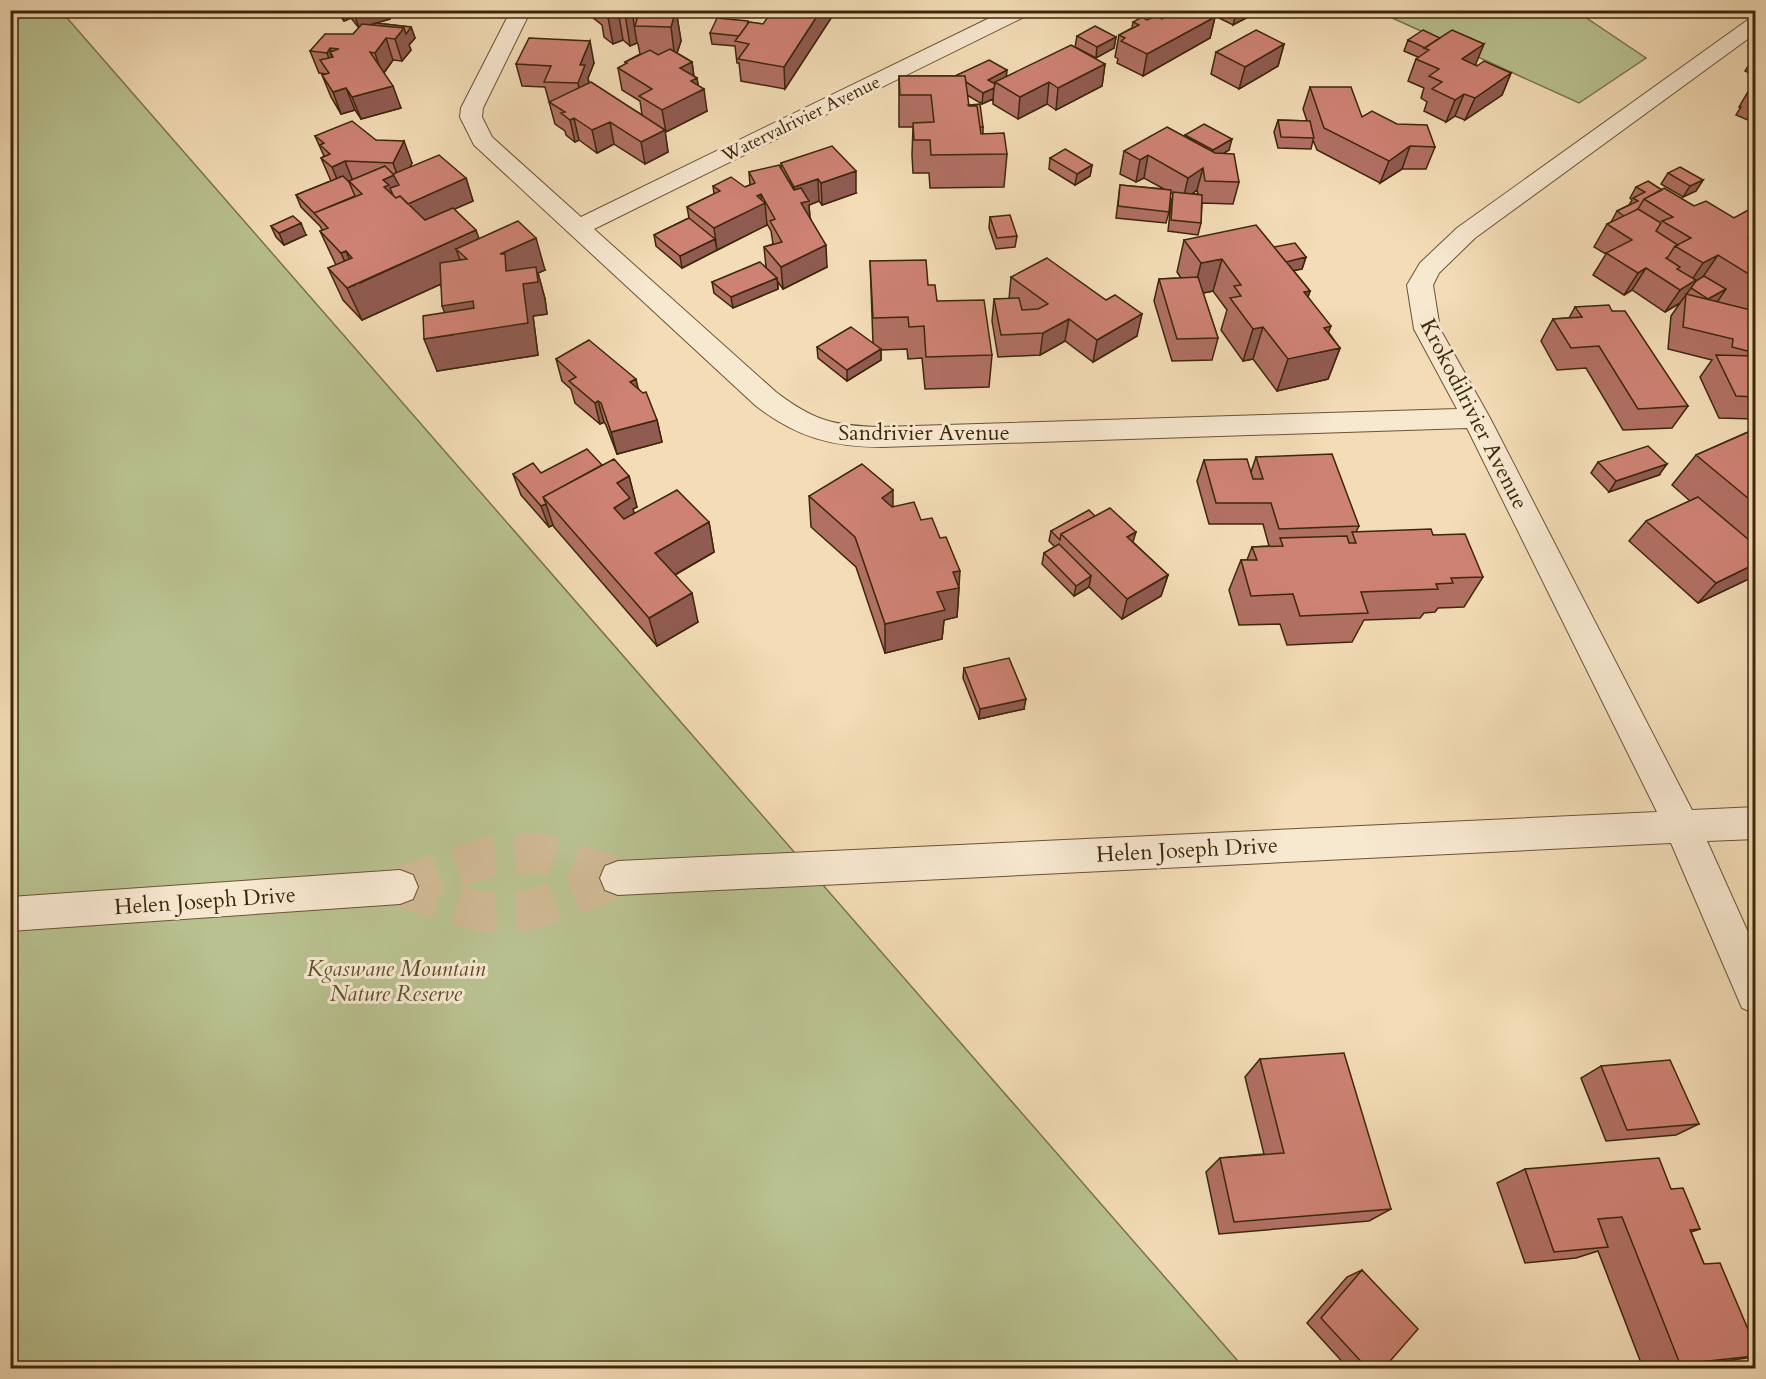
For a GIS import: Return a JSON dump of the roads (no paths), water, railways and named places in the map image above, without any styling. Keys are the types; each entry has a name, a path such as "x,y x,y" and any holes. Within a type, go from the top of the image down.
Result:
{"street":[{"name":"Sandrivier Avenue","path":"521,10 478,92 471,117 482,140 766,399 789,417 824,433 863,438 1476,418"},
{"name":"Watervalrivier Avenue","path":"579,227 1023,10"},
{"name":"Krokodilrivier Avenue","path":"1755,23 1466,233 1429,269 1420,285 1427,329 1476,418 1682,826 1755,995"},
{"name":"Helen Joseph Drive","path":"618,878 1755,823"},
{"name":"Helen Joseph Drive","path":"10,914 400,887"}],"tunnel":[{"path":"539,853 618,878 531,910 480,912 400,887 489,857 539,853"}],"park label":[{"name":"Kgaswane Mountain Nature Reserve","path":"396,982"}]}
